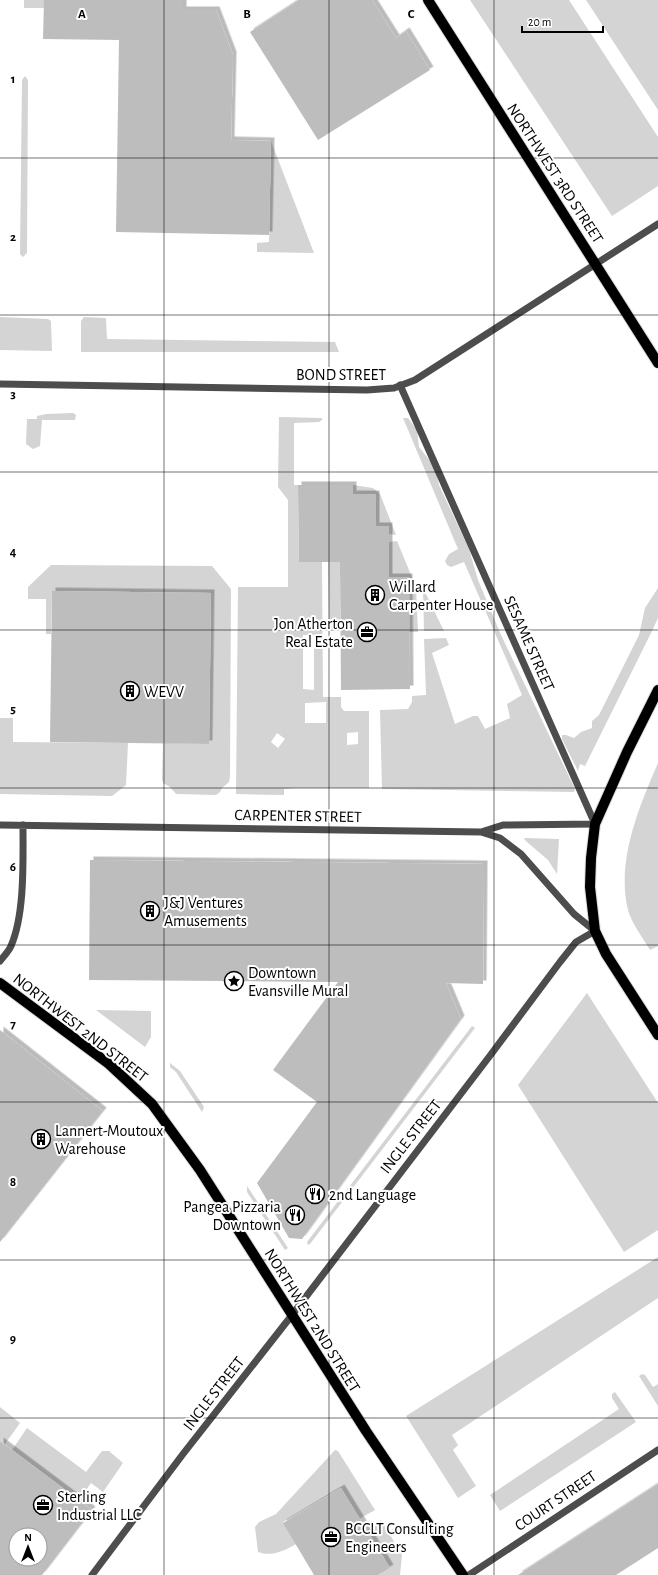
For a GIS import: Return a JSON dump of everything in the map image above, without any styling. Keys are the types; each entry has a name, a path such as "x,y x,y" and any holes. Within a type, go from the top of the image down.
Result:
{"main road":[{"name":"NORTHWEST 3RD STREET","path":"428,0 658,363"},
{"path":"658,690 626,752 595,824 591,858 590,887 595,931 606,954 658,1035"},
{"name":"NORTHWEST 2ND STREET","path":"0,983 110,1064 152,1104 200,1170 366,1431 463,1575"}],"street":[{"name":"BOND STREET","path":"0,384 367,390 394,388 415,380 658,224"},
{"name":"SESAME STREET","path":"400,385 595,824"},
{"name":"CARPENTER STREET","path":"0,825 481,832 503,826 595,824"},
{"path":"0,961 10,947 18,920 23,871 23,825"},
{"path":"481,832 500,838 521,854 574,914 595,931"},
{"name":"INGLE STREET","path":"92,1575 183,1454 292,1315 489,1057 560,962 576,942 595,931"},
{"name":"COURT STREET","path":"469,1575 658,1450"}],"shaded area":[{"path":"24,0 44,0 44,8 24,8"},
{"path":"470,0 569,0 658,137 658,186 612,216"},
{"path":"586,0 658,0 658,110"},
{"path":"25,76 28,80 27,253 23,257 20,254 22,80"},
{"path":"271,141 314,253 257,252 257,243 269,242"},
{"path":"0,317 48,319 51,321 52,351 0,350"},
{"path":"84,317 106,318 107,339 335,342 339,352 81,352 81,321"},
{"path":"73,413 76,415 75,420 42,420 40,446 33,449 26,444 27,419 37,419 37,416 46,414"},
{"path":"279,417 322,418 319,422 294,423 294,485 298,485 299,562 322,562 323,697 341,697 341,707 344,711 369,711 369,788 296,788 284,789 284,795 236,794 238,587 288,587 288,500 278,487","holes":["303,635 314,635 314,690 303,689","326,702 326,723 305,723 305,703","358,732 358,744 347,745 347,733","277,733 285,739 278,748 271,742"]},
{"path":"403,418 408,418 417,430 419,447 435,467 439,485 469,549 478,580 501,635 575,789 574,792 382,789 380,710 408,709 412,702 412,696 426,695 424,639 446,638 449,645 432,653 455,724 473,716 478,716 485,729 510,718 507,704 522,695 464,562 451,567 447,565 445,561 449,554 458,549"},
{"path":"353,485 373,488 380,494 396,535 389,534 376,526 353,494"},
{"path":"397,541 416,587 418,632 409,632 409,577 379,577 389,542"},
{"path":"328,562 362,562 340,577 340,629 329,629"},
{"path":"51,565 212,566 231,589 230,776 229,782 216,795 176,794 170,787 163,783 162,779 163,743 209,744 211,593 52,591 51,634 46,634 46,599 28,599 28,587"},
{"path":"423,588 444,631 424,631"},
{"path":"658,588 658,618 585,766 580,764 578,771 562,739 562,735 574,738 581,732 592,728 592,721 599,715 639,635 645,608"},
{"path":"0,718 13,718 13,742 128,743 126,785 112,796 0,794"},
{"path":"658,763 658,946 650,950 635,926 628,910 625,891 625,873 631,835"},
{"path":"524,839 559,839 557,874 548,860 527,842"},
{"path":"587,993 658,1103 658,1230 624,1252 518,1085"},
{"path":"96,1010 151,1011 151,1037 145,1047"},
{"path":"472,1026 475,1028 308,1245 307,1242"},
{"path":"170,1063 180,1071 204,1107 202,1112 176,1072 170,1067"},
{"path":"247,1186 288,1248 285,1250 247,1192"},
{"path":"658,1257 658,1298 452,1435 458,1445 453,1450 476,1486 458,1498 406,1416"},
{"path":"642,1374 645,1375 653,1387 658,1384 658,1406 639,1376"},
{"path":"615,1392 636,1422 500,1511 490,1495 619,1409 612,1398 612,1394"},
{"path":"0,1407 20,1423 5,1444 0,1441"},
{"path":"27,1428 86,1472 102,1451 109,1451 123,1463 103,1492 91,1483 79,1500 12,1450"},
{"path":"335,1450 338,1451 375,1510 359,1519 341,1488 283,1522 296,1544 273,1554 258,1552 255,1527 259,1522 276,1514"},
{"path":"381,1520 402,1555 400,1575 378,1575 390,1568 367,1530"}],"building":[{"path":"44,0 183,0 183,10 216,10 233,55 231,140 271,141 269,235 116,232 119,40 43,39"},
{"path":"299,0 372,0 396,38 406,31 430,70 318,140 250,32"},
{"name":"Willard Carpenter House","path":"298,485 353,485 353,494 376,494 376,526 389,526 389,577 409,577 410,689 341,690 340,562 299,562"},
{"name":"WEVV","path":"52,591 211,593 209,744 50,742"},
{"path":"90,860 484,864 483,984 446,983 461,1019 302,1239 289,1238 257,1183 317,1102 273,1070 338,982 89,980"},
{"name":"Lannert-Moutoux Warehouse","path":"0,1030 103,1111 0,1242"},
{"name":"Sterling Industrial LLC","path":"0,1441 92,1510 42,1575 0,1575"},
{"path":"658,1484 658,1548 616,1575 518,1575"},
{"name":"BCCLT Consulting Engineers","path":"341,1488 390,1568 378,1575 314,1575 283,1523"}],"place":[{"name":"Willard Carpenter House","path":"375,595"},
{"name":"Jon Atherton Real Estate","path":"367,632"},
{"name":"WEVV","path":"130,691"},
{"name":"J&J Ventures Amusements","path":"150,911"},
{"name":"Downtown Evansville Mural","path":"234,981"},
{"name":"Lannert-Moutoux Warehouse","path":"41,1139"},
{"name":"2nd Language","path":"315,1194"},
{"name":"Pangea Pizzaria Downtown","path":"295,1215"},
{"name":"Sterling Industrial LLC","path":"43,1505"},
{"name":"BCCLT Consulting Engineers","path":"331,1537"}]}
